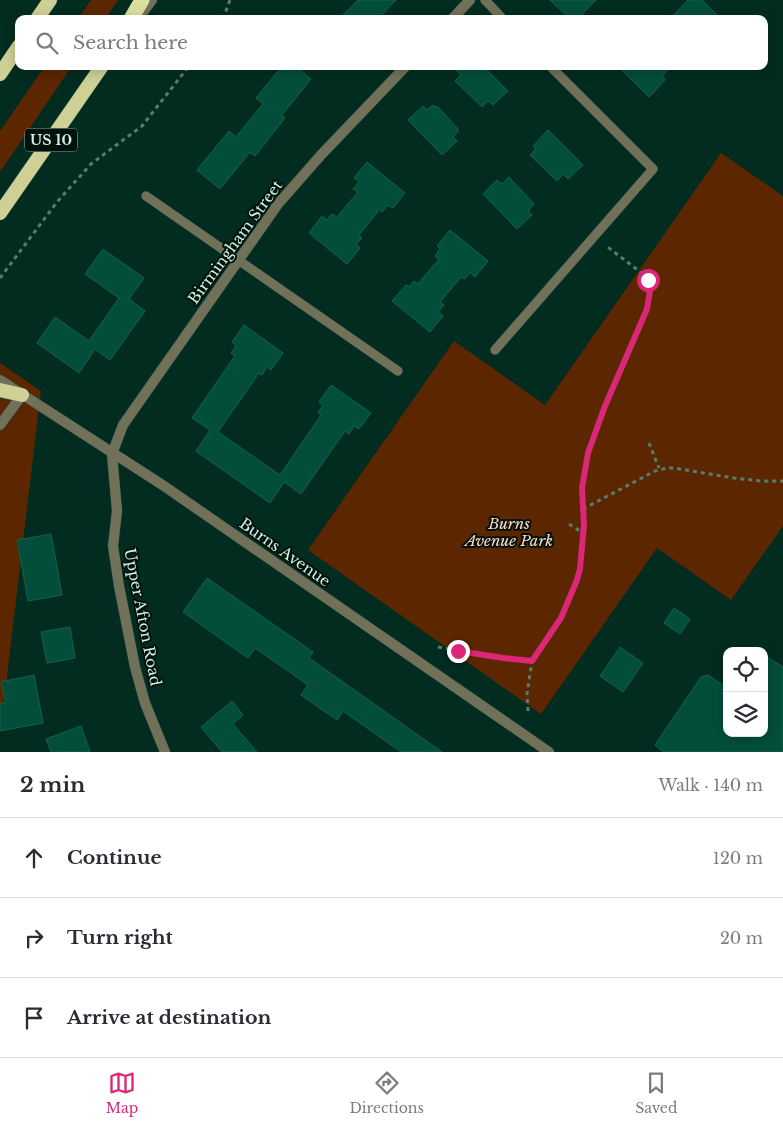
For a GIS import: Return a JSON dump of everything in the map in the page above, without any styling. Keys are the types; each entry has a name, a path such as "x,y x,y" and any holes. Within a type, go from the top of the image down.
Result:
{"highway":[{"path":"40,15 50,0"},
{"path":"133,15 142,0"},
{"path":"0,74 15,52"},
{"name":"US 10","path":"0,213 99,70"},
{"path":"0,390 22,396"}],"street":[{"path":"141,15 152,0"},
{"path":"456,15 470,0"},
{"name":"Birmingham Street","path":"112,454 123,425 278,204 321,154 402,70"},
{"name":"Burns Avenue","path":"0,380 164,486 549,752"},
{"path":"0,425 22,396"},
{"name":"Upper Afton Road","path":"112,454 116,511 113,546 118,586 135,667 165,752"}],"lane":[{"path":"485,0 499,15"},
{"path":"495,350 653,169 554,70"},
{"path":"146,196 398,370"}],"path":[{"path":"224,15 230,0"},
{"path":"0,278 57,202 91,164 142,126 186,70"},
{"path":"528,711 528,688 532,661 566,608 580,569 583,533 582,488 588,453 605,406 647,309 650,291 648,280 639,271 594,236"},
{"path":"649,443 659,469"},
{"path":"583,509 659,469 674,468 762,481 783,481"},
{"path":"569,524 583,533"},
{"path":"438,647 532,661"}],"green space":[{"path":"91,0 118,0 108,15 81,15"},
{"path":"42,70 69,70 0,172 0,131"},
{"name":"Burns Avenue Park","path":"721,153 783,196 783,526 731,600 657,548 541,714 308,550 454,341 545,405"},
{"path":"0,363 41,391 0,735"}],"building":[{"path":"358,0 396,0 382,15 343,15"},
{"path":"550,0 596,0 581,15 566,15"},
{"path":"688,0 702,0 717,15 674,15"},
{"path":"279,70 301,70 311,79 282,115 285,118 255,156 250,152 220,189 197,170 229,131 236,137 263,104 256,98"},
{"path":"456,70 487,70 508,91 493,105 488,101 482,107 455,81 461,75"},
{"path":"622,70 667,70 662,76 665,80 649,97"},
{"path":"433,105 437,106 459,130 453,137 457,141 442,155 408,120 423,106 427,110"},
{"path":"548,130 583,165 568,179 563,174 557,181 530,155 536,149 533,146"},
{"path":"367,162 405,193 393,208 388,205 382,212 380,209 359,235 362,238 356,244 360,248 347,264 309,233 322,216 327,220 332,214 337,217 358,192 353,189 359,182 354,178"},
{"path":"509,177 534,204 528,211 532,215 517,229 483,194 497,180 502,184"},
{"path":"450,230 488,261 475,277 470,272 465,279 461,277 440,302 444,305 438,312 443,316 430,332 392,301 406,285 409,287 414,281 418,284 439,259 435,256 440,249 437,246"},
{"path":"103,249 144,278 129,299 145,311 110,360 95,349 79,373 37,343 55,317 89,341 119,298 85,274"},
{"path":"244,325 283,353 271,370 267,367 262,375 259,373 218,432 280,475 321,415 318,413 323,405 319,402 331,385 371,413 359,429 354,426 349,434 345,431 301,494 284,482 270,503 196,451 210,430 192,418 235,356 231,353 236,346 232,342"},
{"path":"51,534 62,595 28,601 17,540"},
{"path":"207,578 313,652 309,658 442,752 401,752 343,711 337,720 301,695 308,685 255,648 248,658 183,612"},
{"path":"674,608 690,619 680,634 664,623"},
{"path":"70,627 75,658 47,663 41,632"},
{"path":"620,647 643,663 623,692 600,676"},
{"path":"768,658 783,667 783,752 663,752 655,745 701,677 708,675 723,685 723,737 768,737"},
{"path":"34,675 43,723 0,731 0,704 6,703 1,682"},
{"path":"232,701 243,715 233,724 257,752 222,752 201,727"},
{"path":"81,726 90,752 51,752 46,739"}],"route":[{"path":"458,651 532,661 561,618 580,569 584,525 582,488 588,453 605,406 647,309 650,291 648,280"}]}
